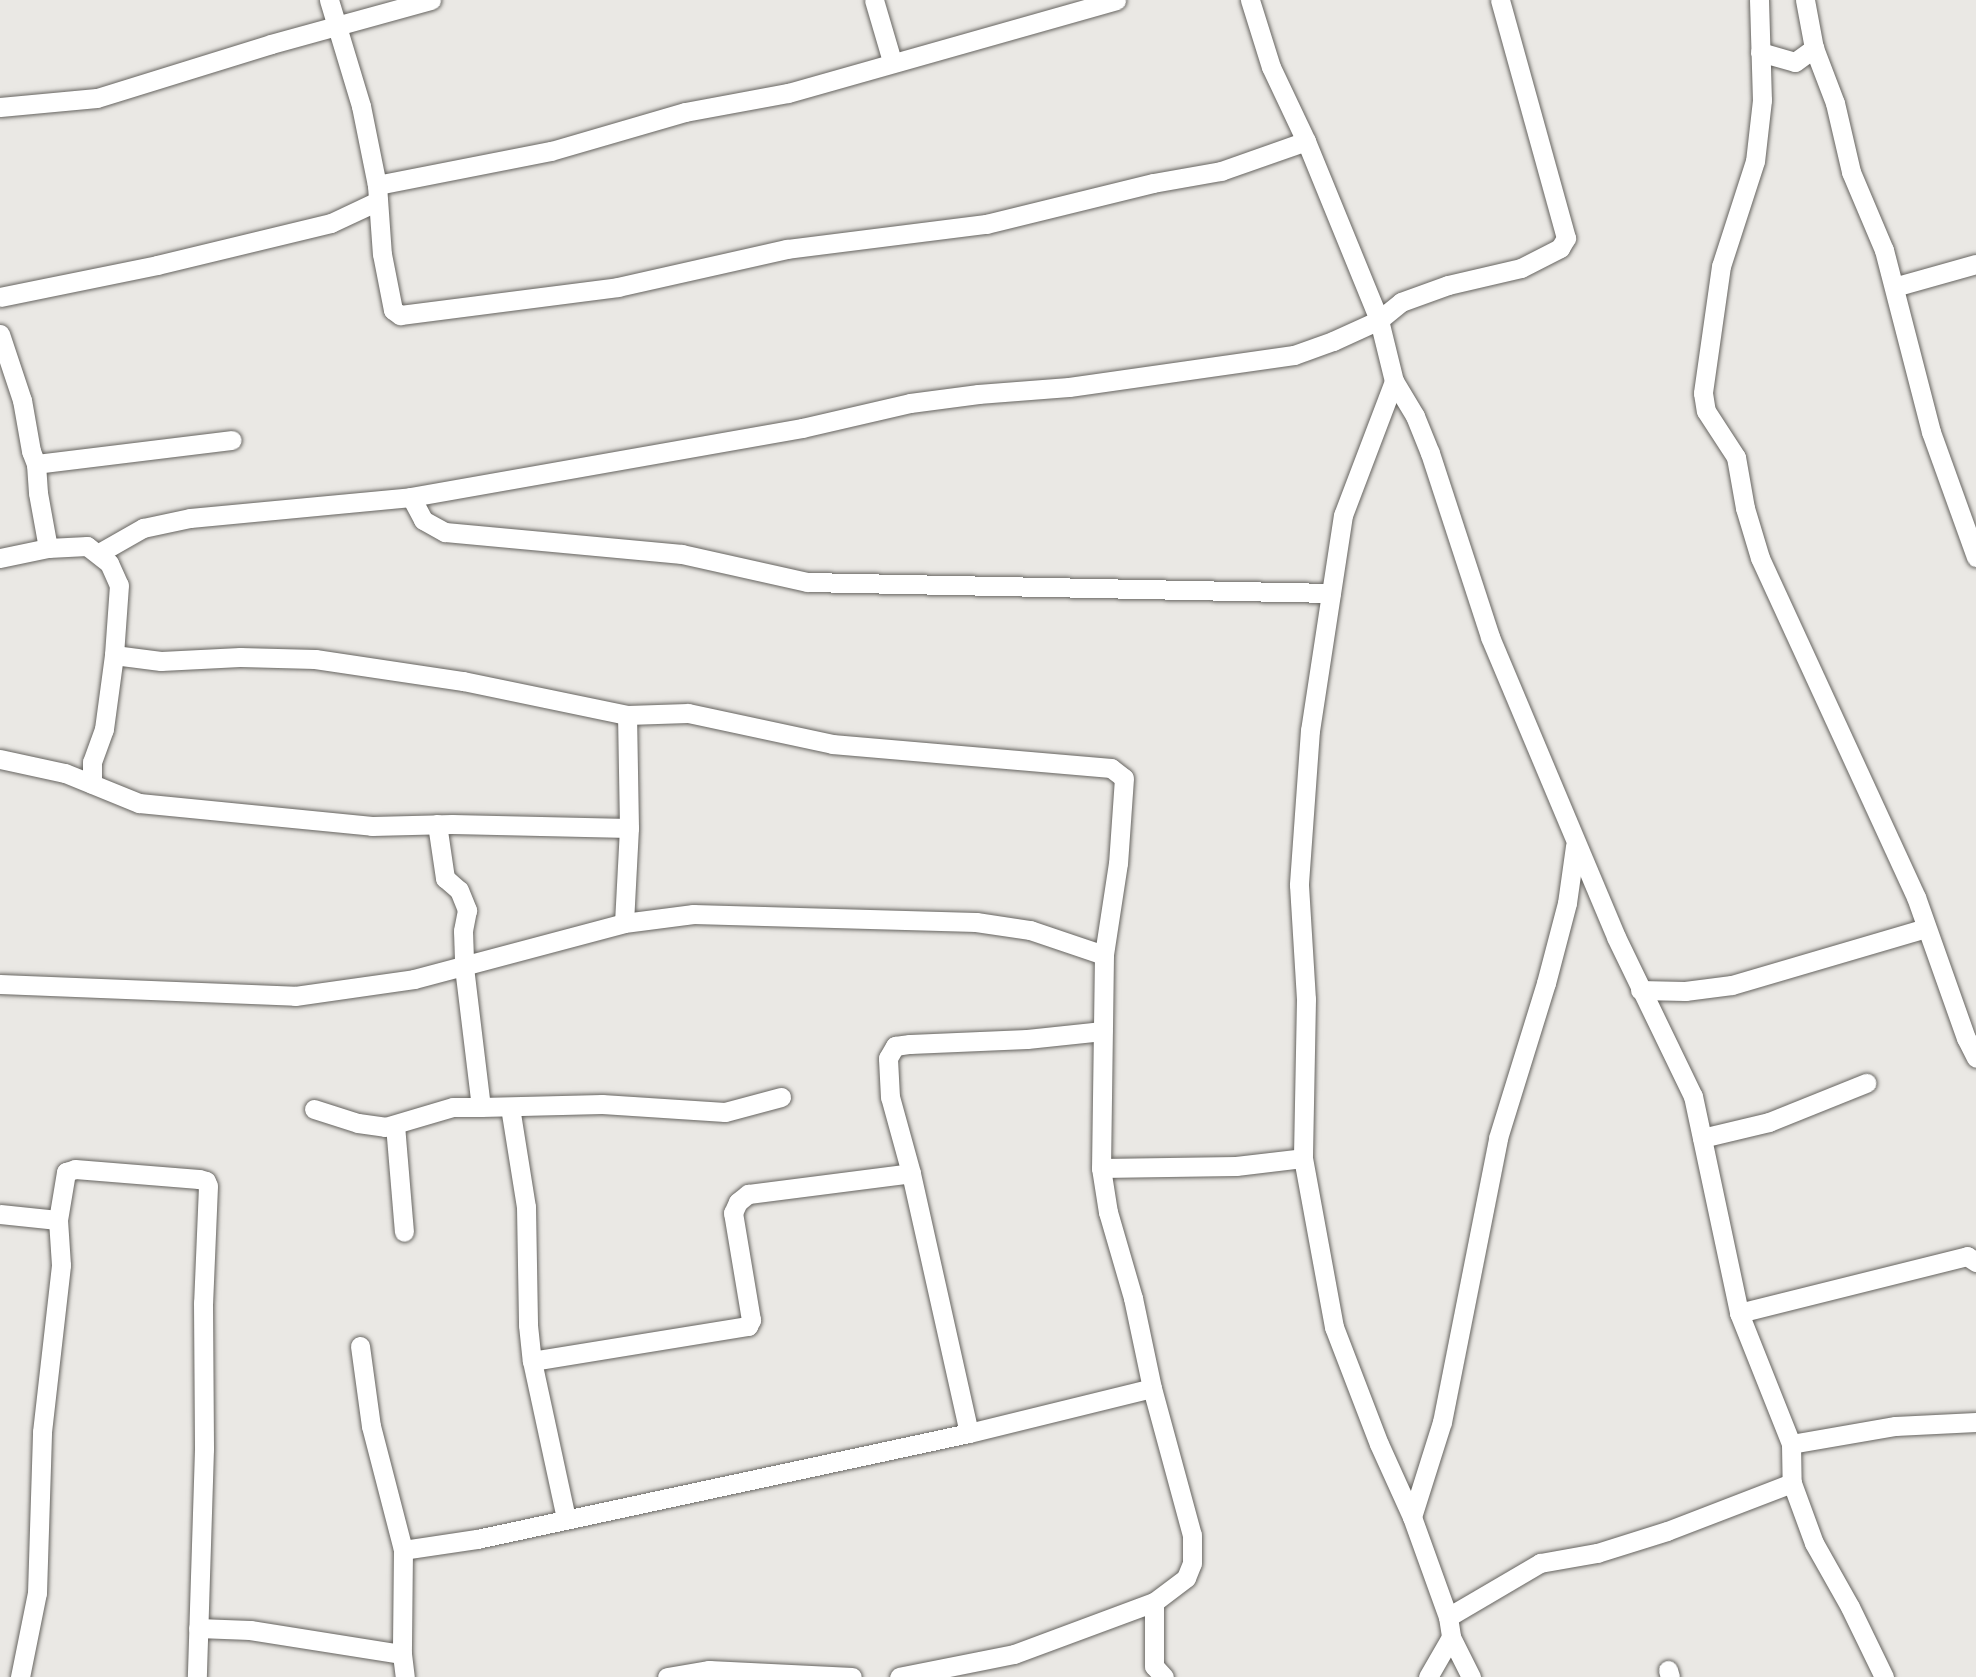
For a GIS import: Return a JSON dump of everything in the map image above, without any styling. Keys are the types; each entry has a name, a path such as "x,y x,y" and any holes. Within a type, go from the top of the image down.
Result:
{"street":[{"path":"329,0 361,106 378,193 393,310 400,315 618,287 787,249 986,224 1153,183 1221,171 1306,141"},
{"path":"0,107 97,98 335,25 431,0"},
{"path":"874,0 892,61"},
{"path":"0,298 157,265 331,223 378,193 551,151 641,123 788,93 892,61 1116,0"},
{"path":"1250,0 1271,67 1306,141 1379,320 1394,382 1415,416 1430,453 1490,637 1575,844 1640,990 1693,1096 1739,1313 1791,1444 1791,1483 1814,1543 1850,1607 1884,1677"},
{"path":"99,553 143,528 190,518 411,497 802,428 911,403 978,394 1069,387 1294,355 1379,320 1401,302 1448,285 1521,268 1564,243 1566,238 1500,0"},
{"path":"1759,0 1762,100 1755,161 1721,266 1703,393 1704,402 1714,427 1736,457 1745,508 1760,558 1916,897 1976,1058"},
{"path":"1805,0 1814,48 1836,103 1851,172 1884,250 1931,432 1976,557"},
{"path":"1760,52 1795,62 1814,48"},
{"path":"1894,287 1976,264"},
{"path":"0,334 22,400 36,464 38,493 48,548"},
{"path":"1394,382 1343,515 1310,730 1299,885 1306,999 1303,1158 1334,1327 1379,1444 1412,1517 1450,1627 1471,1677"},
{"path":"36,464 232,440"},
{"path":"411,497 423,520 445,532 682,554 807,582 1331,593"},
{"path":"0,558 48,548 88,546 109,563 119,585 114,655 104,729 92,762 92,784"},
{"path":"114,655 161,661 240,657 315,660 463,681 627,715 688,713 771,728 832,744 1119,771 1124,778 1118,863 1104,955 1101,1168 1108,1212 1133,1298 1153,1388 1192,1535 1192,1563 1186,1578 1154,1602 1014,1654 900,1677"},
{"path":"624,923 629,828 627,715"},
{"path":"0,759 65,773 139,803 372,826 437,824 629,828"},
{"path":"437,824 445,878 459,890 467,910 463,931 464,967 481,1107"},
{"path":"1412,1517 1442,1422 1498,1138 1553,957 1567,903 1575,844"},
{"path":"0,984 174,988 295,996 375,987 464,967 543,942 624,923 693,914 976,922 1030,930 1104,955"},
{"path":"1640,990 1685,991 1732,985 1926,928"},
{"path":"969,1433 911,1172 890,1097 888,1058 895,1046 1027,1040 1103,1031"},
{"path":"1702,1138 1769,1122 1866,1083"},
{"path":"314,1109 358,1123 385,1127 453,1107 602,1104 725,1112 781,1097"},
{"path":"510,1107 526,1207 528,1325 532,1361 566,1518"},
{"path":"395,1125 404,1232"},
{"path":"1101,1168 1236,1166 1303,1158"},
{"path":"20,1677 37,1593 42,1432 61,1265 58,1220 66,1172 75,1169 199,1179 208,1186 203,1303 204,1448 197,1677"},
{"path":"532,1361 748,1326 751,1320 733,1213 738,1202 748,1194 911,1172"},
{"path":"0,1214 58,1220"},
{"path":"1739,1313 1967,1256 1976,1262"},
{"path":"360,1346 371,1426 403,1550 402,1654 405,1677"},
{"path":"403,1550 477,1539 969,1433 1153,1388"},
{"path":"1791,1444 1895,1426 1976,1422"},
{"path":"1428,1677 1450,1627 1540,1563 1597,1553 1667,1531 1791,1483"},
{"path":"1154,1602 1154,1666 1164,1677"},
{"path":"198,1628 250,1630 402,1654"},
{"path":"667,1677 709,1670 852,1677"}]}
